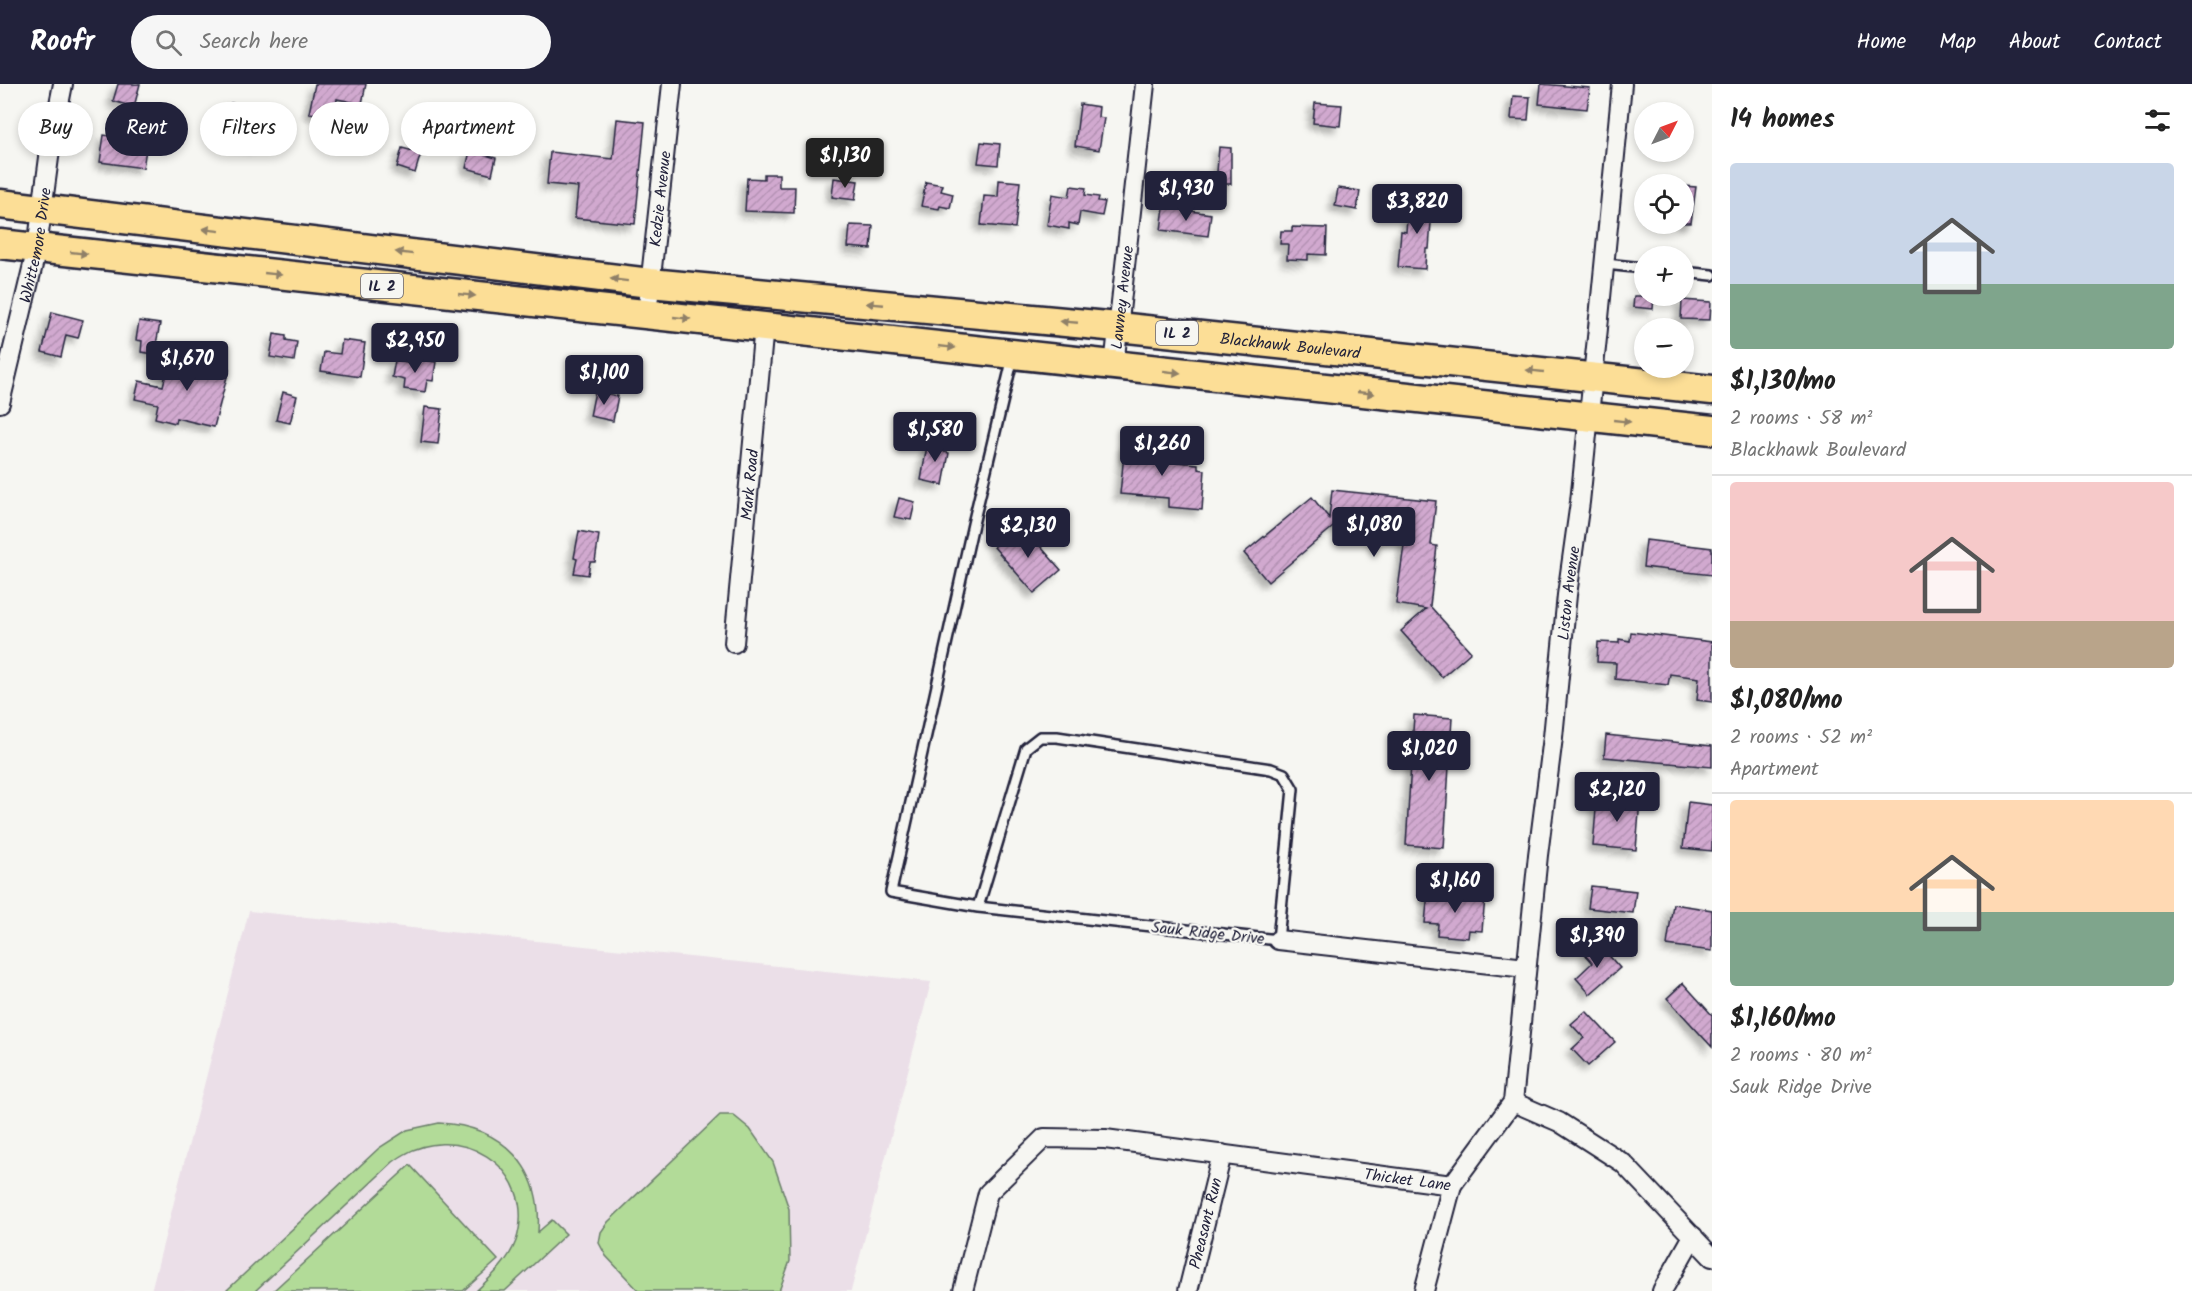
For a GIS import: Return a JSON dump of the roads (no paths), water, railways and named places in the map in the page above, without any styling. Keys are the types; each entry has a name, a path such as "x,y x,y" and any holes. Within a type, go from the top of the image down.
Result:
{"main road":[{"name":"IL 2","path":"0,204 650,283"},
{"name":"IL 2","path":"0,244 1712,430"},
{"name":"Blackhawk Boulevard","path":"650,283 1118,327 1712,390"}],"street":[{"name":"Whittemore Drive","path":"0,403 37,249 50,150 63,84"},
{"name":"Kedzie Avenue","path":"647,314 672,84"},
{"name":"Lawney Avenue","path":"1114,366 1145,84"},
{"name":"Liston Avenue","path":"1513,1102 1593,377 1622,84"},
{"name":"Mark Road","path":"734,643 764,326"},
{"name":"Sauk Ridge Drive","path":"1278,940 1526,968"},
{"name":"Thicket Lane","path":"963,1291 988,1193 1044,1138 1105,1139 1452,1185 1513,1102"},
{"path":"1513,1102 1559,1122 1623,1163 1712,1257"},
{"name":"Pheasant Run","path":"1188,1291 1222,1154"},
{"path":"1424,1291 1452,1185"},
{"path":"1662,1291 1693,1236"}],"lane":[{"path":"1605,264 1634,267"},
{"path":"1694,273 1712,275"},
{"name":"Sauk Ridge Drive","path":"1014,355 973,524 891,892 978,907 1278,940"},
{"path":"978,907 1026,748 1040,737 1057,737 1271,769 1284,774 1293,789 1278,940"}]}
